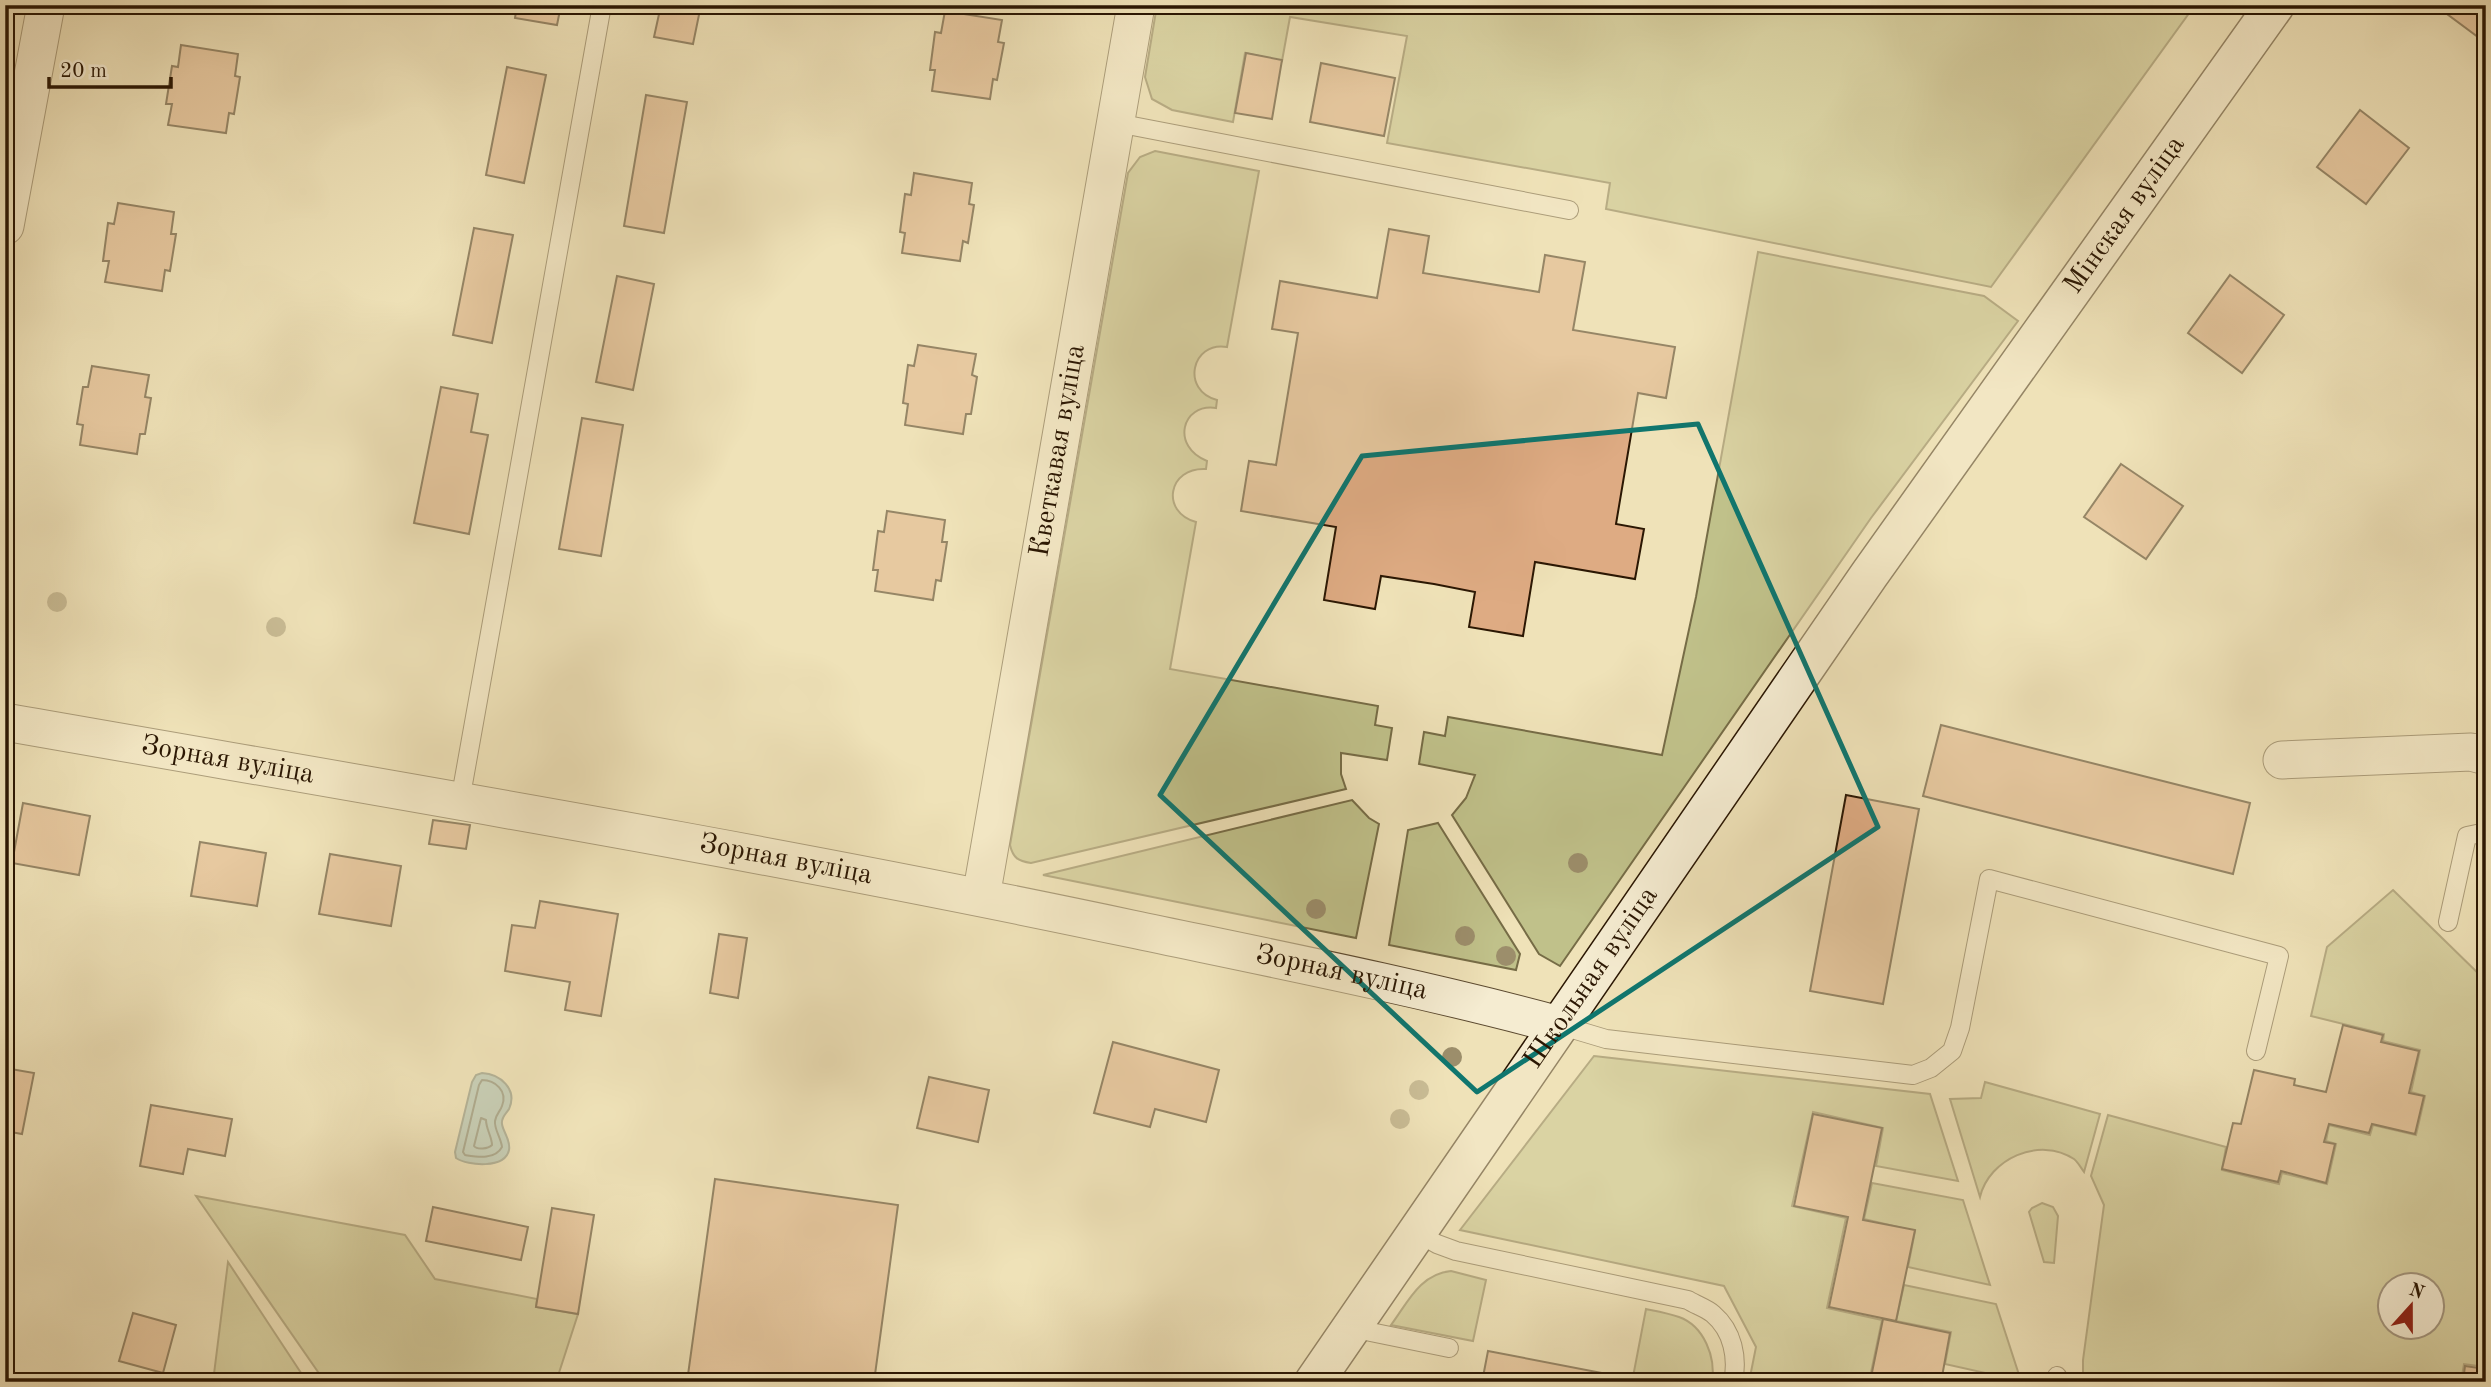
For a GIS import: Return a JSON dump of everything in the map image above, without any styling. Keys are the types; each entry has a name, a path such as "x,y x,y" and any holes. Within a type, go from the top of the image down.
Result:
{"street":[{"path":"5,226 46,5"},
{"name":"Кветкавая вуліца","path":"981,897 1136,5"},
{"name":"Мінская вуліца","path":"1869,575 2275,5"},
{"name":"Школьная вуліца","path":"1314,1382 1869,575"},
{"name":"Зорная вуліца","path":"5,722 460,801 981,897 1456,997 1559,1026"},
{"path":"2282,760 2471,752 2486,756"}],"lane":[{"path":"460,801 602,5"},
{"path":"1117,123 1569,210"},
{"path":"2448,922 2467,836 2486,832"},
{"path":"1559,1026 1606,1039 1913,1075 1931,1068 1952,1051 1960,1028 1989,879 2279,956 2256,1051"},
{"path":"1416,1232 1456,1251 1688,1300 1714,1315 1730,1337 1737,1363 1733,1382"},
{"path":"1351,1328 1449,1348"}],"highlighted area":[{"path":"1698,424 1878,827 1477,1092 1160,795 1362,456"}],"green space":[{"path":"1157,5 2195,5 1991,287 1606,209 1610,183 1387,143 1407,36 1290,17 1282,61 1245,53 1233,122 1172,110 1152,99 1145,77"},
{"path":"1155,151 1259,171 1227,347 1215,347 1205,351 1195,368 1198,387 1217,400 1216,408 1204,408 1195,412 1185,427 1188,446 1207,461 1206,469 1193,470 1183,475 1173,491 1177,509 1196,522 1170,669 1378,706 1375,725 1392,728 1387,760 1341,753 1341,774 1346,789 1031,863 1017,858 1010,845 1128,173 1140,157"},
{"path":"1758,252 1984,296 2018,321 1871,518 1560,966 1539,954 1452,815 1466,798 1475,775 1419,764 1424,732 1445,736 1448,717 1662,755 1696,597"},
{"path":"1352,800 1369,818 1379,824 1356,938 1043,875"},
{"path":"1438,823 1520,954 1516,970 1389,945 1408,830"},
{"path":"2393,890 2486,981 2486,1367 2464,1364 2461,1382 2083,1382 2083,1360 2104,1205 2091,1176 2108,1115 2226,1147 2222,1170 2279,1184 2282,1173 2327,1184 2336,1144 2326,1141 2329,1125 2370,1135 2373,1125 2416,1135 2425,1096 2411,1092 2420,1050 2383,1041 2384,1034 2311,1016 2327,947"},
{"path":"1594,1056 1930,1094 1958,1181 1876,1166 1883,1128 1813,1112 1792,1206 1846,1218 1827,1308 1882,1320 1869,1382 1749,1382 1756,1347 1724,1286 1460,1230"},
{"path":"1985,1082 2100,1114 2084,1172 2074,1159 2060,1152 2031,1151 2004,1162 1985,1184 1980,1197 1950,1099 1981,1098"},
{"path":"1872,1183 1963,1200 1990,1285 1908,1267 1915,1231 1864,1219"},
{"path":"196,1196 405,1235 435,1279 537,1299 536,1307 578,1314 556,1382 325,1382"},
{"path":"2042,1203 2053,1207 2058,1216 2054,1263 2044,1262 2029,1212"},
{"path":"228,1262 307,1382 213,1382"},
{"path":"1451,1271 1486,1280 1473,1341 1391,1325 1423,1283 1440,1273"},
{"path":"1904,1285 1996,1304 2021,1381 1945,1364 1951,1332 1896,1321"},
{"path":"1646,1309 1679,1317 1695,1327 1710,1353 1712,1382 1632,1382"}],"water":[{"path":"482,1073 495,1076 509,1089 511,1102 502,1122 509,1150 501,1160 477,1164 456,1158 455,1152 472,1082 476,1075"}],"building":[{"path":"517,5 561,5 557,25 515,18"},
{"path":"661,5 701,5 693,44 654,37"},
{"path":"2448,5 2486,5 2486,43 2443,11"},
{"path":"945,11 1002,20 998,42 1004,43 997,80 993,79 990,99 932,91 935,70 930,70 935,32 941,33"},
{"path":"181,45 238,54 235,76 240,77 234,114 229,113 226,133 168,125 172,104 166,104 172,66 178,67"},
{"path":"1246,53 1282,60 1272,119 1235,113"},
{"path":"1321,63 1395,78 1384,136 1310,122"},
{"path":"507,67 546,75 524,183 486,175"},
{"path":"646,95 687,102 664,233 624,226"},
{"path":"2360,110 2409,148 2366,204 2317,167"},
{"path":"914,173 972,183 969,204 974,205 968,243 963,241 960,261 902,253 905,233 900,232 905,194 911,195"},
{"path":"118,203 174,212 171,234 176,234 170,271 165,270 162,291 105,282 109,261 103,261 108,223 114,224"},
{"path":"474,228 513,235 492,343 453,335"},
{"path":"1389,229 1429,236 1423,273 1539,292 1545,255 1585,262 1573,330 1675,347 1666,398 1638,393 1616,524 1644,529 1635,579 1535,562 1523,636 1469,627 1475,592 1434,584 1381,576 1375,609 1324,600 1336,527 1241,511 1249,461 1276,465 1298,333 1272,329 1280,281 1377,298"},
{"path":"2230,275 2284,315 2242,373 2188,333"},
{"path":"617,276 654,284 633,390 596,382"},
{"path":"918,345 976,354 972,375 977,377 971,414 966,414 963,434 905,425 908,404 903,403 908,365 914,366"},
{"path":"92,366 149,375 145,397 151,398 145,434 140,434 137,454 80,445 83,425 77,424 83,387 88,387"},
{"path":"441,387 478,394 471,432 488,435 469,534 414,523"},
{"path":"582,418 623,425 601,556 559,549"},
{"path":"2121,464 2183,506 2146,559 2084,517"},
{"path":"887,511 945,520 942,542 947,542 941,581 936,580 933,600 875,591 878,570 873,570 878,531 884,532"},
{"path":"1941,725 2250,803 2233,874 1923,796"},
{"path":"1846,795 1919,809 1883,1004 1810,991"},
{"path":"23,803 90,816 79,875 12,863"},
{"path":"433,820 470,825 466,849 429,844"},
{"path":"200,842 266,853 257,906 191,896"},
{"path":"330,854 401,866 391,926 319,914"},
{"path":"540,901 618,914 601,1016 565,1010 570,982 505,971 512,925 535,928"},
{"path":"719,934 747,938 738,998 710,993"},
{"path":"2343,1025 2383,1035 2381,1042 2419,1051 2409,1093 2424,1096 2415,1134 2372,1124 2369,1133 2329,1124 2324,1142 2335,1144 2326,1183 2281,1171 2278,1182 2222,1169 2233,1123 2241,1124 2254,1070 2295,1079 2294,1085 2326,1092"},
{"path":"1113,1042 1219,1070 1206,1122 1155,1109 1150,1127 1094,1113"},
{"path":"5,1068 34,1073 22,1134 5,1131"},
{"path":"929,1077 989,1090 978,1142 917,1128"},
{"path":"151,1105 232,1119 225,1156 188,1149 183,1174 140,1166"},
{"path":"1813,1114 1882,1128 1863,1220 1915,1230 1896,1321 1829,1307 1848,1217 1794,1206"},
{"path":"715,1179 898,1205 874,1382 687,1382"},
{"path":"433,1207 528,1227 521,1260 426,1241"},
{"path":"552,1208 594,1215 578,1314 536,1307"},
{"path":"133,1313 176,1325 163,1373 119,1361"},
{"path":"1883,1319 1950,1333 1941,1382 1870,1382"},
{"path":"1488,1351 1633,1379 1632,1382 1462,1382 1464,1374 1483,1377"},
{"path":"2465,1366 2486,1369 2486,1382 2463,1382"}]}
